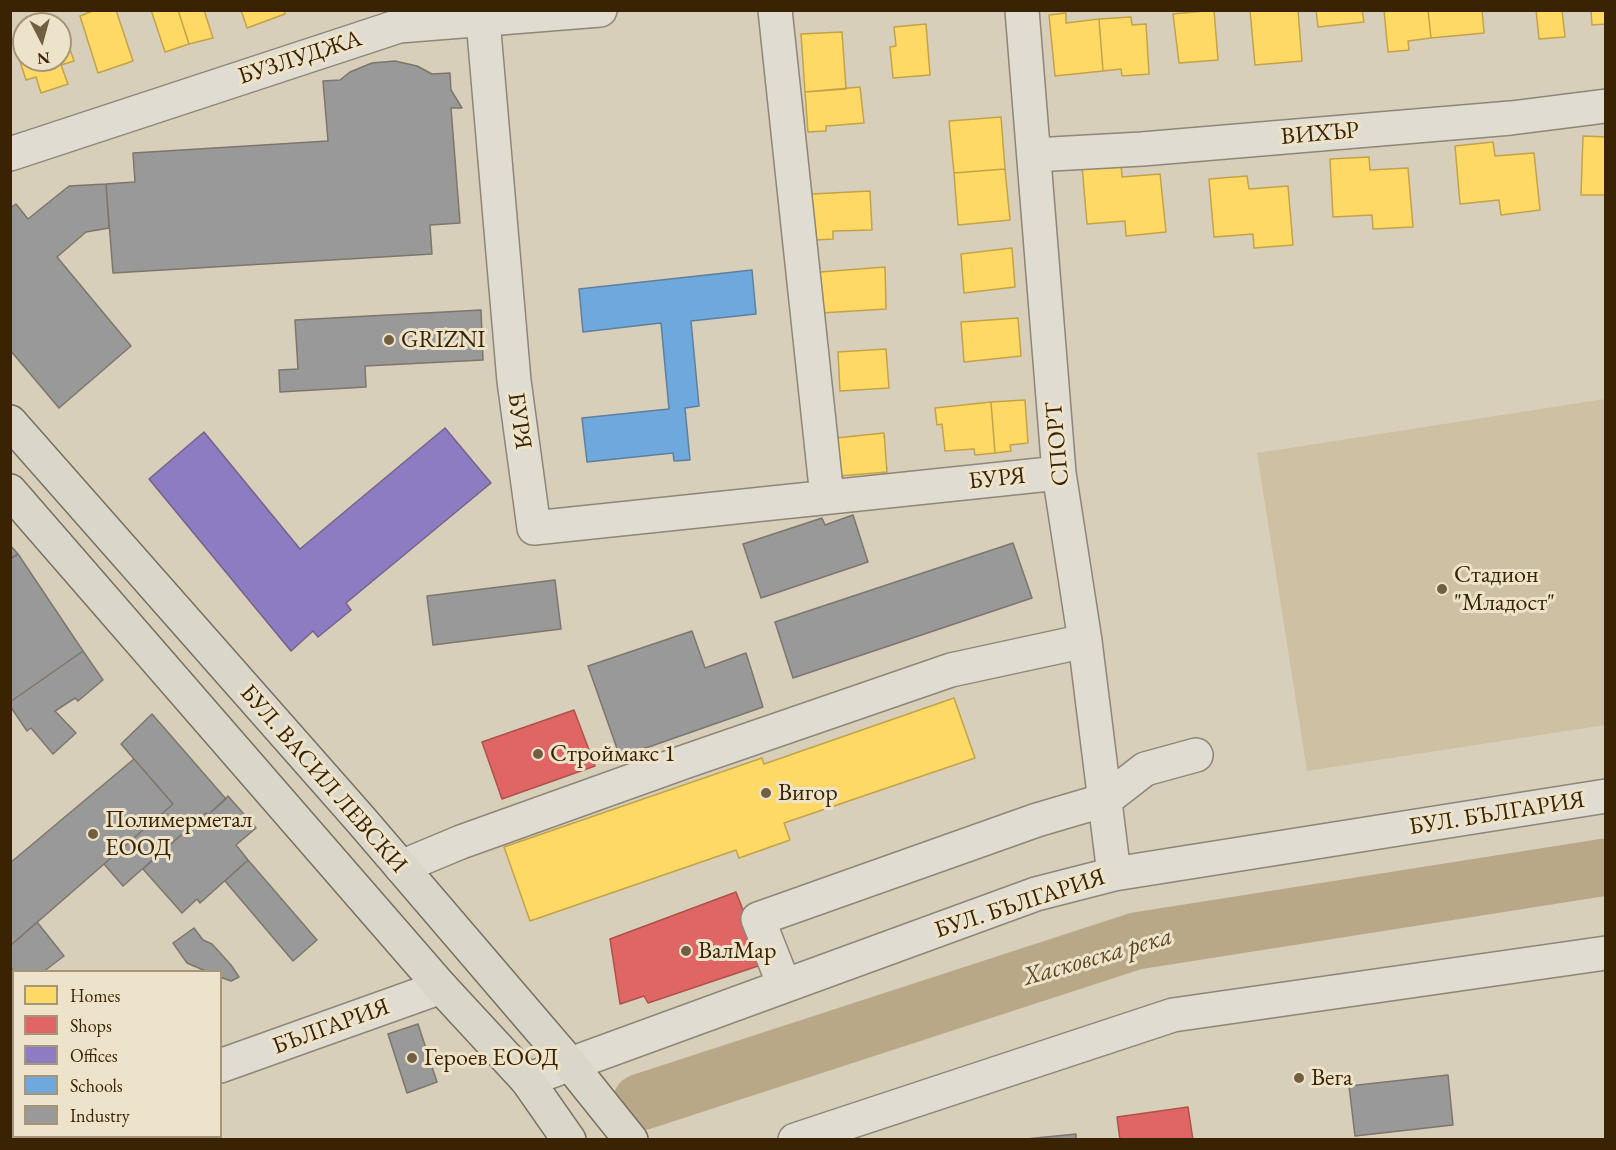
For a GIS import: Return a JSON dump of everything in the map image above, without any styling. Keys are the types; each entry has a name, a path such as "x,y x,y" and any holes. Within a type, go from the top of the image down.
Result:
{"main road":[{"name":"БУЛ. ВАСИЛ ЛЕВСКИ","path":"10,422 400,867 570,1064 631,1140"},
{"name":"БУЛ. ВАСИЛ ЛЕВСКИ","path":"10,491 441,987 527,1080 569,1140"}],"street":[{"name":"БУЗЛУДЖА","path":"10,154 397,18 483,20 600,10"},
{"path":"775,10 827,497"},
{"name":"СПОРТ","path":"1022,10 1059,473 1085,641 1114,874"},
{"name":"БУРЯ","path":"483,20 514,381 534,528 1059,473"},
{"name":"ВИХЪР","path":"1034,155 1154,148 1487,120 1605,106"},
{"path":"400,867 461,842 687,761 951,670 1085,641"},
{"path":"784,985 758,919 1037,820 1105,800 1145,769 1197,755"},
{"name":"БУЛ. БЪЛГАРИЯ","path":"527,1080 1036,894 1114,874 1605,796"},
{"path":"795,1140 1173,1015 1605,953"},
{"name":"БЪЛГАРИЯ","path":"222,1065 441,987"}],"shaded area":[{"name":"Стадион \"Младост\"","path":"1605,399 1605,725 1307,771 1257,453"}],"building: Homes":[{"path":"95,10 116,10 133,61 98,73 80,16"},
{"path":"151,10 178,10 189,44 165,52"},
{"path":"178,10 204,10 213,38 189,44"},
{"path":"241,10 284,10 285,14 247,28"},
{"path":"1214,10 1218,60 1179,63 1173,14"},
{"path":"1250,10 1298,10 1302,61 1255,65"},
{"path":"1316,10 1362,10 1364,22 1318,27"},
{"path":"1384,10 1428,10 1431,38 1408,41 1409,50 1388,52"},
{"path":"1428,10 1482,10 1484,33 1431,38"},
{"path":"1536,10 1562,10 1565,37 1539,39"},
{"path":"1591,10 1606,10 1606,24 1592,25"},
{"path":"1066,13 1066,23 1099,19 1103,71 1055,76 1049,15"},
{"path":"1131,17 1132,25 1146,24 1149,74 1122,76 1121,69 1103,71 1099,19"},
{"path":"926,24 930,75 893,78 890,47 896,46 894,27"},
{"path":"842,32 846,89 805,92 801,34"},
{"path":"23,72 64,72 68,84 41,93 36,77 26,80"},
{"path":"860,87 864,123 826,126 826,131 808,132 805,92"},
{"path":"1001,117 1005,169 954,173 949,121"},
{"path":"1583,136 1606,137 1606,195 1581,195"},
{"path":"1493,142 1495,156 1534,153 1540,210 1501,215 1499,200 1460,204 1455,146"},
{"path":"1369,157 1370,170 1408,168 1413,227 1373,229 1372,215 1333,217 1330,159"},
{"path":"1121,163 1122,177 1160,174 1166,232 1126,236 1125,221 1087,224 1082,166"},
{"path":"1005,169 1010,220 958,225 954,173"},
{"path":"1247,176 1249,189 1288,186 1293,245 1254,248 1253,234 1214,237 1209,179"},
{"path":"870,191 872,230 833,231 833,239 814,240 812,194"},
{"path":"1012,248 1015,287 964,293 961,254"},
{"path":"885,267 886,309 821,313 820,272"},
{"path":"1018,318 1021,356 964,362 961,322"},
{"path":"886,349 889,388 840,391 838,352"},
{"path":"1025,400 1028,443 1010,445 1011,451 995,453 991,402"},
{"path":"991,402 995,453 975,455 974,449 945,451 942,424 937,425 935,408"},
{"path":"884,433 887,472 839,476 836,438"},
{"name":"Вигор","path":"954,698 975,758 784,823 790,840 739,858 736,850 530,921 504,847 762,758 764,764"}],"building: Shops":[{"name":"Строймакс 1","path":"574,710 595,766 502,799 482,742"},
{"name":"ВалМар","path":"736,892 764,964 648,1003 644,996 620,1004 610,939"},
{"path":"1188,1107 1193,1140 1120,1140 1117,1117"}],"building: Offices":[{"path":"445,428 491,483 346,603 351,610 318,637 313,631 291,651 149,479 204,432 300,549"}],"building: Schools":[{"path":"752,270 756,314 691,321 699,406 685,408 690,460 674,461 673,453 587,462 582,418 669,409 661,323 583,332 579,289"}],"building: Industry":[{"path":"395,61 417,66 432,74 450,73 451,90 462,108 451,108 460,223 430,225 432,254 113,273 106,184 135,182 133,153 328,141 323,81 340,80 350,72 372,63"},
{"path":"106,184 109,228 86,232 57,257 131,346 59,408 10,350 10,208 16,204 28,219 69,186"},
{"name":"GRIZNI","path":"481,310 483,360 365,366 366,387 280,392 279,370 298,369 295,320"},
{"path":"853,515 868,562 761,598 743,544 822,518 825,525"},
{"path":"1013,543 1032,598 793,678 775,622"},
{"path":"10,545 18,554 10,559"},
{"path":"18,554 83,651 10,702 10,559"},
{"path":"555,580 561,629 433,645 427,596"},
{"path":"692,631 705,668 746,653 763,707 620,757 588,666"},
{"path":"83,651 103,680 78,701 75,698 55,711 76,733 53,754 31,728 27,731 10,706 10,702"},
{"name":"Полимерметал ЕООД","path":"152,714 226,799 208,815 206,813 123,886 104,864 173,804 121,744"},
{"name":"Полимерметал ЕООД","path":"134,759 173,804 10,946 10,863"},
{"name":"Полимерметал ЕООД","path":"228,796 256,828 236,845 248,860 200,903 197,899 182,913 143,869"},
{"name":"Полимерметал ЕООД","path":"248,860 317,940 293,961 225,881"},
{"path":"37,922 64,956 46,970 13,970 10,967 10,946"},
{"name":"Полимерметал ЕООД","path":"194,928 203,940 212,944 239,977 231,981 222,978 222,970 203,970 187,963 173,943"},
{"name":"Героев ЕООД","path":"418,1024 437,1082 407,1093 388,1034"},
{"path":"10,1050 12,1050 12,1112 10,1112"},
{"path":"1448,1075 1453,1125 1355,1136 1349,1086"},
{"path":"1076,1134 1076,1140 1016,1140"},
{"path":"80,1138 200,1138 200,1140 76,1140"}],"waterway":[{"name":"Хасковска река","path":"641,1102 1136,941 1606,867"}],"place":[{"name":"GRIZNI","path":"389,340"},
{"name":"Стадион \"Младост\"","path":"1442,589"},
{"name":"Строймакс 1","path":"538,754"},
{"name":"Вигор","path":"766,793"},
{"name":"Полимерметал ЕООД","path":"93,834"},
{"name":"ВалМар","path":"686,951"},
{"name":"Героев ЕООД","path":"412,1058"},
{"name":"Вега","path":"1299,1078"}]}
